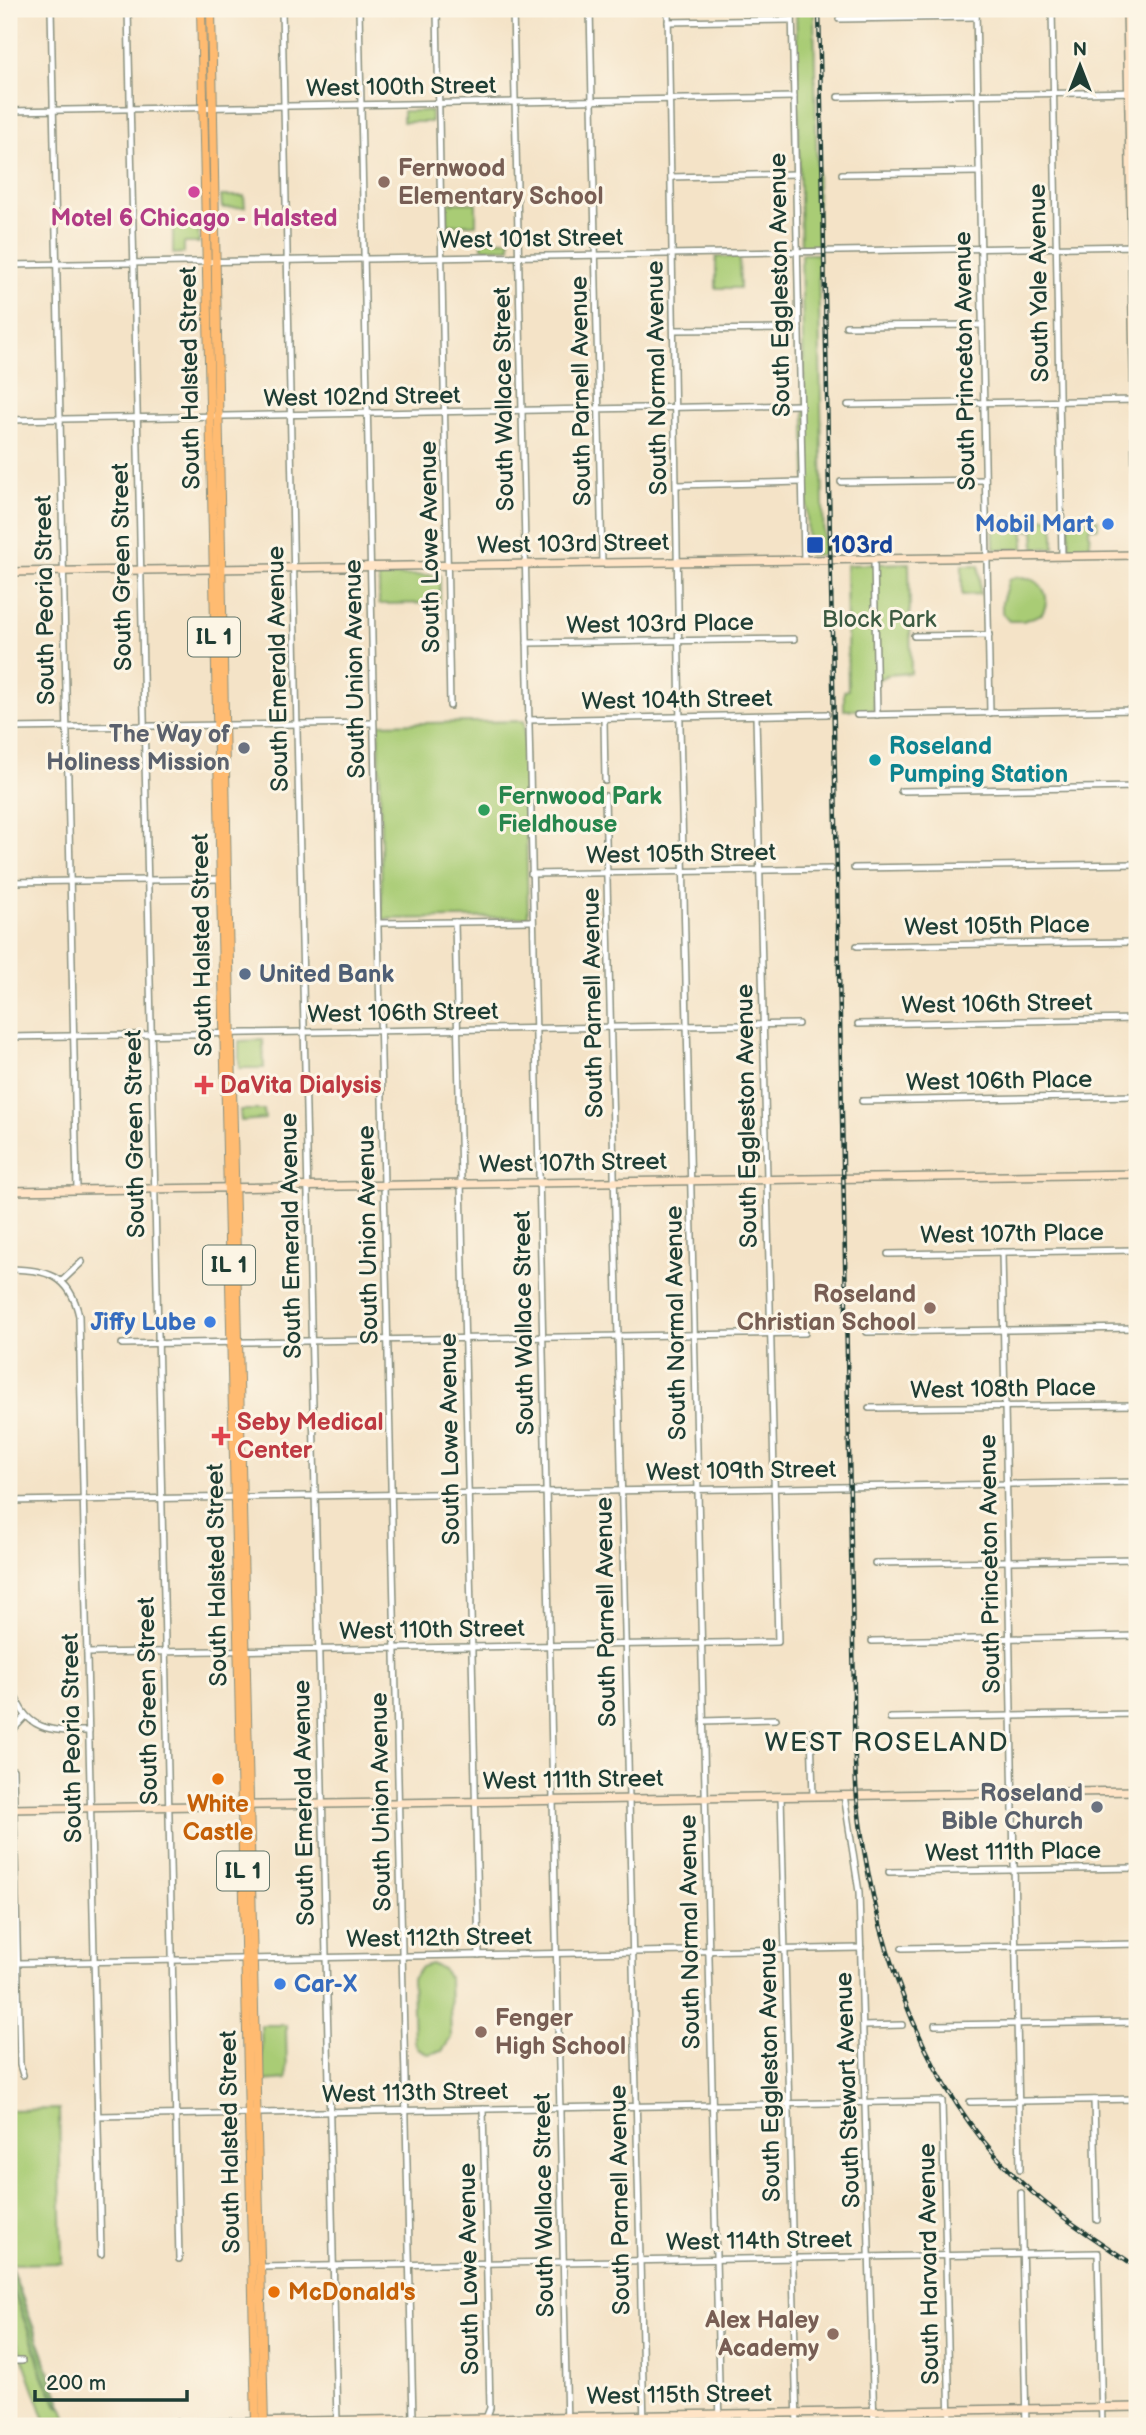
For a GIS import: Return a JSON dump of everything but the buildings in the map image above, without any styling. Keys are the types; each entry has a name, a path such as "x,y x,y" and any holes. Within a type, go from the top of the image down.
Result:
{"main road":[{"name":"South Halsted Street","path":"201,9 211,262 260,2424"},
{"name":"South Halsted Street","path":"207,108 211,9"}],"street":[{"name":"South Peoria Street","path":"51,9 77,1190"},
{"name":"South Green Street","path":"128,9 179,2259"},
{"name":"South Emerald Avenue","path":"282,9 337,2421"},
{"name":"South Union Avenue","path":"359,9 380,1031 414,2419"},
{"name":"South Lowe Avenue","path":"437,9 450,706"},
{"name":"South Wallace Street","path":"513,9 567,2426"},
{"name":"South Parnell Avenue","path":"590,9 602,563"},
{"name":"South Normal Avenue","path":"668,9 683,872 720,2426"},
{"name":"South Eggleston Avenue","path":"792,9 804,560"},
{"name":"South Princeton Avenue","path":"975,9 990,712"},
{"name":"South Yale Avenue","path":"1052,9 1062,556"},
{"path":"1127,9 1133,92 1137,527"},
{"path":"839,19 976,17"},
{"path":"668,22 792,20"},
{"path":"838,97 1133,92"},
{"name":"West 100th Street","path":"9,111 794,97"},
{"path":"842,174 979,172"},
{"path":"671,177 796,174"},
{"name":"West 101st Street","path":"9,265 1135,246"},
{"path":"846,326 982,325"},
{"path":"674,330 799,329"},
{"path":"848,405 1136,400"},
{"name":"West 102nd Street","path":"9,420 800,405"},
{"path":"841,482 985,480"},
{"path":"677,485 802,482"},
{"name":"West 103rd Street","path":"9,572 1137,555"},
{"path":"874,559 877,715"},
{"path":"914,636 989,635"},
{"name":"West 103rd Place","path":"527,643 794,639"},
{"path":"857,715 1137,709"},
{"name":"West 104th Street","path":"528,720 827,714"},
{"name":"South Eggleston Avenue","path":"755,716 778,1642"},
{"path":"604,719 605,781"},
{"path":"9,728 373,723"},
{"path":"901,791 1137,787"},
{"name":"South Parnell Avenue","path":"606,796 644,2426"},
{"path":"854,868 1137,864"},
{"name":"West 105th Street","path":"531,874 831,869"},
{"path":"9,882 223,879"},
{"path":"378,923 532,921"},
{"name":"South Lowe Avenue","path":"455,922 479,1955"},
{"name":"West 105th Place","path":"857,946 1137,942"},
{"name":"West 106th Street","path":"858,1024 1137,1019"},
{"name":"West 106th Street","path":"9,1037 797,1024"},
{"name":"West 106th Place","path":"862,1101 1137,1096"},
{"name":"West 107th Street","path":"9,1191 1137,1174"},
{"name":"West 107th Place","path":"888,1254 1137,1250"},
{"name":"South Princeton Avenue","path":"1002,1252 1020,2169"},
{"path":"9,1269 40,1270 62,1281 82,1262"},
{"name":"South Peoria Street","path":"62,1281 73,1298 79,1316 101,2254"},
{"path":"867,1332 1137,1328"},
{"path":"122,1344 805,1333"},
{"name":"West 108th Place","path":"869,1408 1137,1405"},
{"name":"West 109th Street","path":"9,1501 1137,1482"},
{"path":"875,1563 1137,1559"},
{"path":"9,1598 11,1687 24,1717 49,1729 89,1731"},
{"path":"872,1641 1137,1636"},
{"name":"West 110th Street","path":"87,1653 778,1642"},
{"path":"890,1718 1137,1714"},
{"path":"9,1734 24,1717"},
{"path":"703,1721 776,1719"},
{"path":"811,1731 813,1796"},
{"path":"13,1770 11,1809 20,2065 23,2075"},
{"name":"West 111th Street","path":"11,1809 1137,1791"},
{"name":"South Stewart Avenue","path":"845,1796 858,1880 874,2426"},
{"name":"South Eggleston Avenue","path":"781,1797 797,2426"},
{"name":"West 111th Place","path":"889,1872 1137,1867"},
{"path":"902,1948 1137,1944"},
{"name":"West 112th Street","path":"18,1963 861,1948"},
{"path":"935,2025 1137,2022"},
{"path":"863,2026 902,2025"},
{"path":"970,2102 1137,2099"},
{"path":"1094,2100 1097,2220"},
{"name":"West 113th Street","path":"98,2116 942,2101"},
{"name":"South Harvard Avenue","path":"942,2101 950,2426"},
{"name":"South Lowe Avenue","path":"483,2109 490,2408 485,2422"},
{"path":"1021,2193 1026,2426"},
{"name":"West 114th Street","path":"256,2267 1098,2253 1102,2407"},
{"path":"9,2361 22,2361"},
{"path":"1102,2407 1102,2426"},
{"name":"West 115th Street","path":"10,2426 337,2421 370,2423 414,2419 485,2422 643,2415 1137,2407"}],"green space":[{"path":"796,9 814,9 818,247 801,247"},
{"path":"834,9 968,9 968,11 834,13"},
{"path":"403,111 431,111 431,122 403,122"},
{"path":"221,196 244,196 245,207 222,208"},
{"path":"447,203 476,203 476,224 448,225"},
{"path":"198,221 199,243 184,243 184,253 173,254 173,222"},
{"path":"482,240 510,240 510,248 482,248"},
{"path":"801,254 818,254 824,555 808,555"},
{"path":"716,257 739,257 740,288 716,288"},
{"path":"1054,518 1054,548 1035,548 1034,531 1024,530 1023,549 994,549 993,520"},
{"path":"1069,519 1098,519 1098,528 1089,528 1090,548 1069,548"},
{"name":"Block Park","path":"909,563 911,673 887,675 873,682 874,710 844,710 844,691 848,690 846,565"},
{"path":"962,565 979,565 980,594 962,595"},
{"path":"440,575 440,603 379,604 379,576"},
{"path":"1018,577 1038,583 1045,594 1045,607 1042,614 1023,621 1009,621 1002,613 1002,602 1009,579"},
{"path":"524,721 528,917 382,919 379,724"},
{"path":"263,1040 264,1068 239,1068 239,1041"},
{"path":"240,1110 264,1110 265,1119 241,1121"},
{"path":"431,1964 443,1969 449,1979 451,2038 442,2051 428,2054 414,2042 412,1979 421,1967"},
{"path":"261,2025 286,2025 287,2079 262,2081"},
{"path":"59,2109 62,2263 10,2264 9,2110"},
{"path":"9,2261 63,2408 59,2406 43,2377 9,2280"},
{"path":"9,2280 43,2377 67,2419 45,2420 9,2320"}],"railway":[{"path":"819,9 854,1745 857,1798 864,1848 874,1898 903,1998 948,2091 977,2133 1024,2185 1071,2222 1137,2267"}],"place":[{"name":"Fernwood Elementary School","path":"384,182"},
{"name":"Motel 6 Chicago - Halsted","path":"194,192"},
{"name":"Mobil Mart","path":"1108,524"},
{"name":"103rd","path":"815,545"},
{"name":"The Way of Holiness Mission","path":"244,748"},
{"name":"Roseland Pumping Station","path":"875,760"},
{"name":"Fernwood Park Fieldhouse","path":"484,810"},
{"name":"United Bank","path":"245,974"},
{"name":"DaVita Dialysis","path":"204,1085"},
{"name":"Roseland Christian School","path":"930,1308"},
{"name":"Jiffy Lube","path":"210,1322"},
{"name":"Seby Medical Center","path":"221,1436"},
{"name":"White Castle","path":"218,1779"},
{"name":"Roseland Bible Church","path":"1097,1807"},
{"name":"Car-X","path":"280,1984"},
{"name":"Fenger High School","path":"481,2032"},
{"name":"McDonald's","path":"274,2292"},
{"name":"Alex Haley Academy","path":"833,2334"}],"district":[{"name":"WEST ROSELAND","path":"887,1743"}]}
